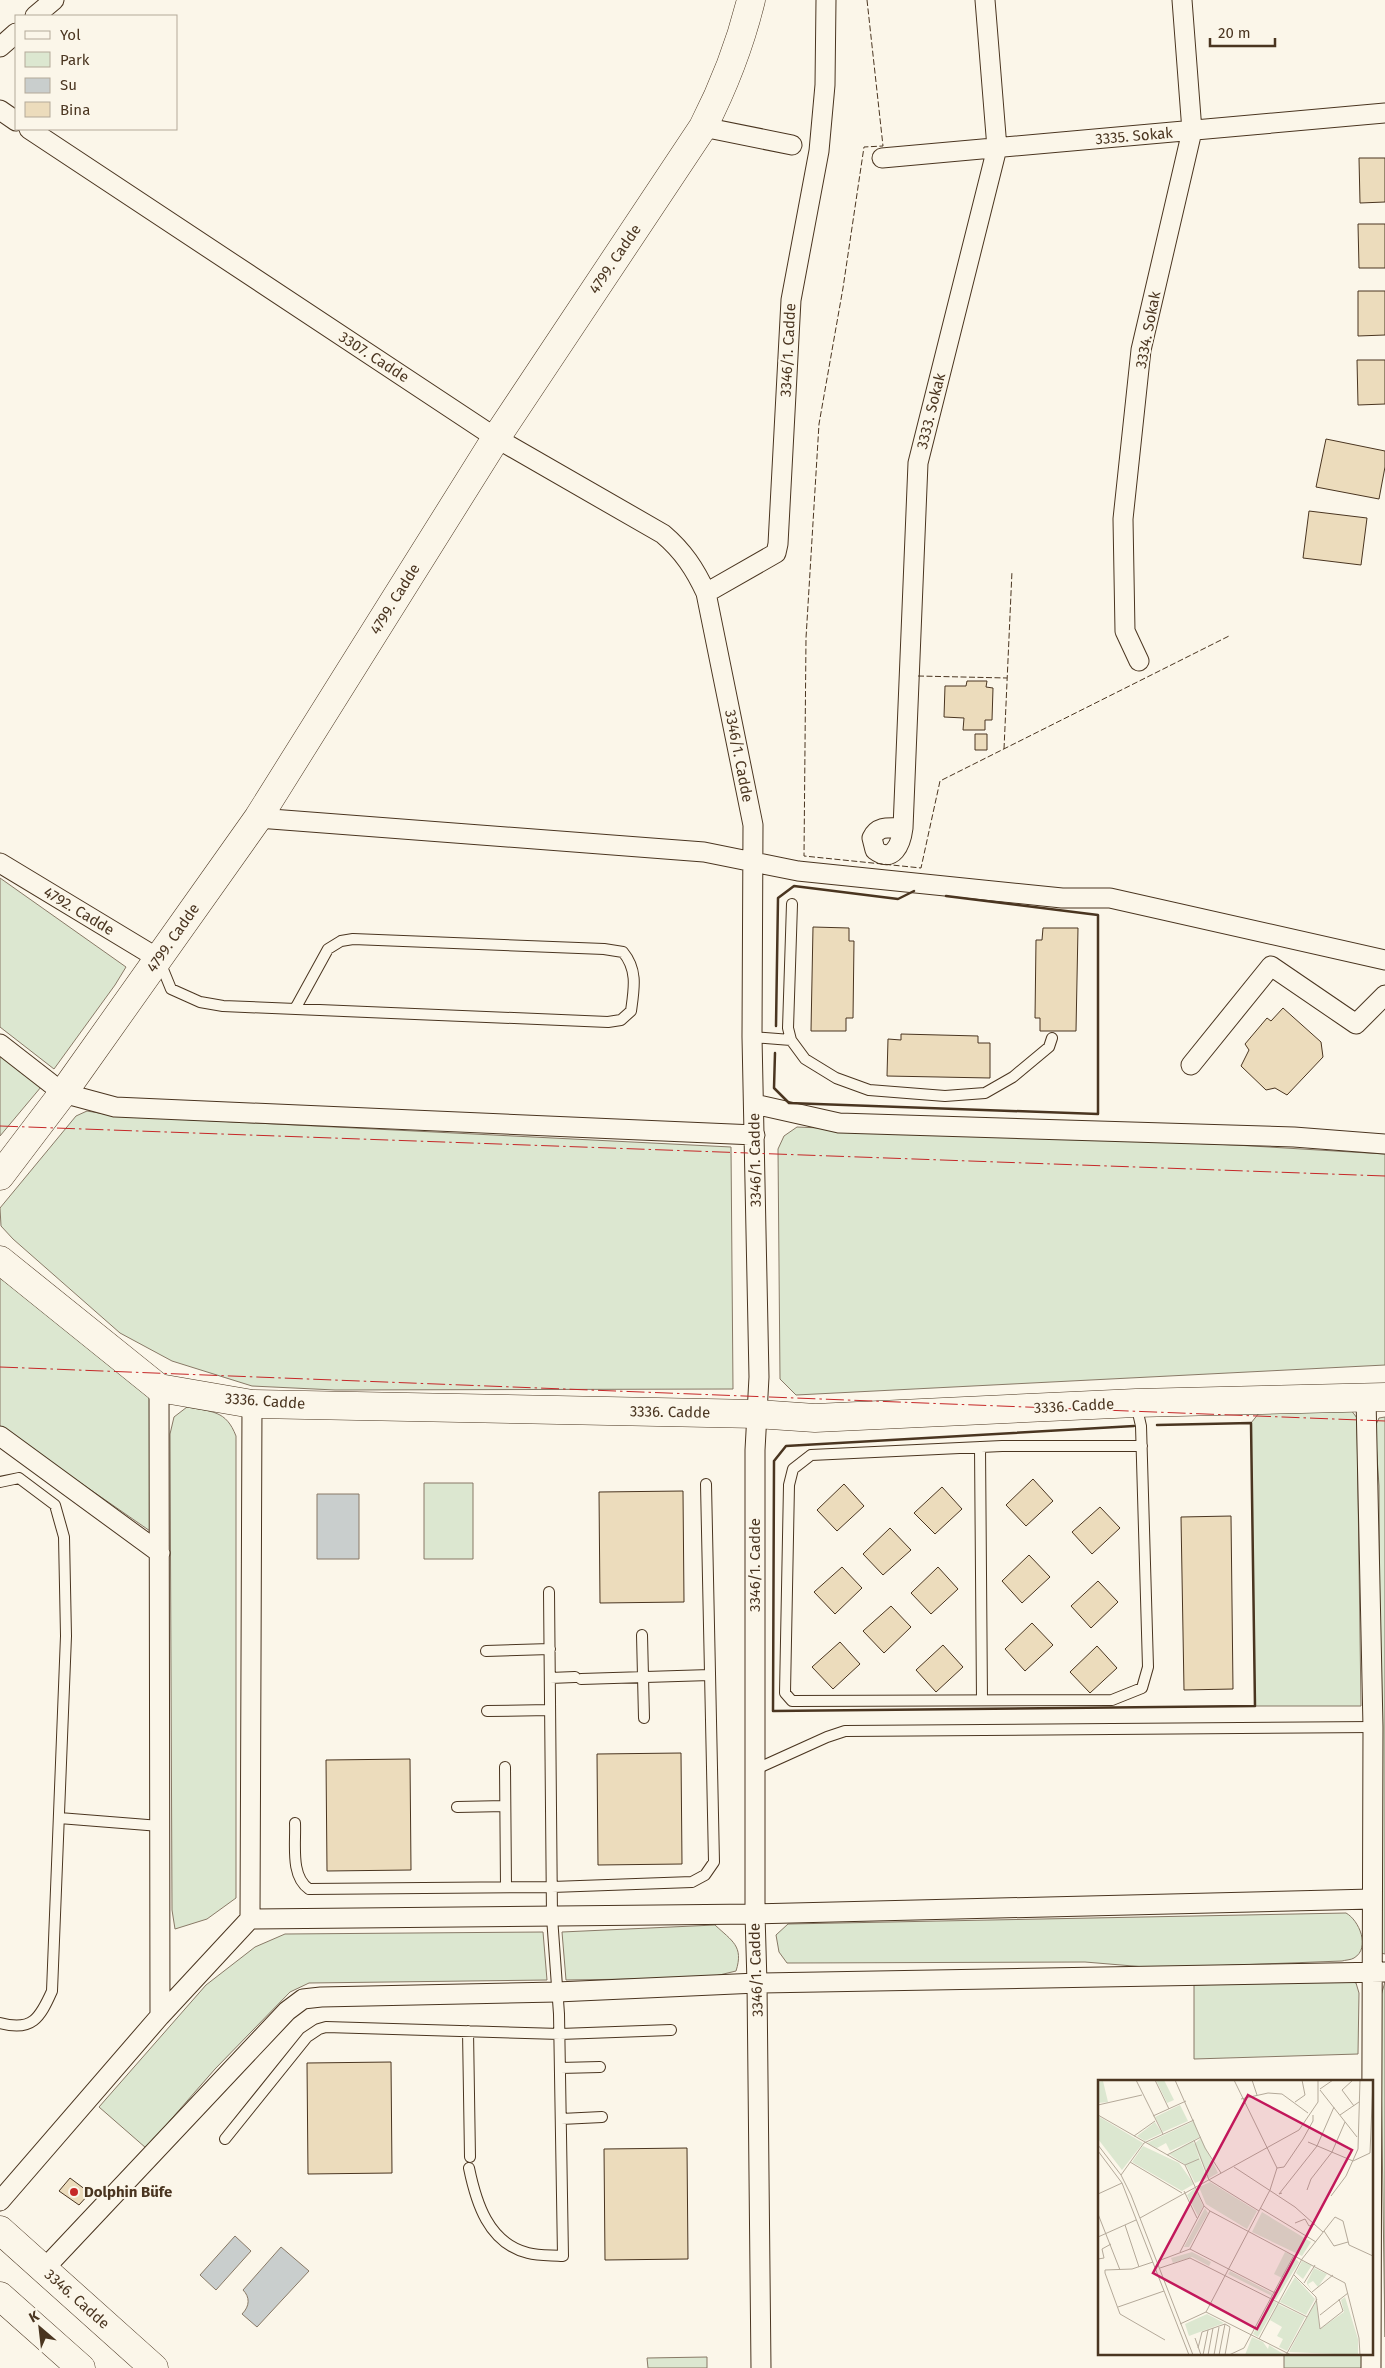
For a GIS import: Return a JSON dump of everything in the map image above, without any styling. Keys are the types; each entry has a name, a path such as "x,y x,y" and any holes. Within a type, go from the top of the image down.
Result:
{"street":[{"path":"36,15 54,0"},
{"name":"4799. Cadde","path":"0,1176 63,1093 258,818 496,438 703,127 723,86 744,31 752,0"},
{"name":"3346/1. Cadde","path":"762,2368 757,1983 754,1914 757,1414 759,1377 752,1037 753,825 706,593 776,553 778,544 789,317 819,151 825,85 826,0"},
{"name":"3333. Sokak","path":"903,828 918,463 997,148 984,0"},
{"name":"3334. Sokak","path":"1140,661 1125,631 1123,519 1142,350 1192,131 1182,0"},
{"path":"0,47 15,34"},
{"path":"0,110 15,120"},
{"name":"3335. Sokak","path":"882,158 1385,113"},
{"path":"703,127 792,145"},
{"name":"3307. Cadde","path":"31,130 496,438 663,534 678,547 693,566 706,593"},
{"path":"258,818 704,852 798,871 1062,898 1110,898 1385,960"},
{"name":"4792. Cadde","path":"0,864 159,959"},
{"path":"1191,1065 1271,966 1356,1024 1385,995"},
{"path":"0,1044 63,1093 115,1107 755,1135"},
{"path":"754,1104 839,1123 1294,1137 1385,1144"},
{"name":"3336. Cadde","path":"0,1260 159,1388 252,1404 757,1414 815,1418 1136,1403 1376,1398"},
{"path":"159,1388 160,2016"},
{"path":"1372,2311 1378,1972 1372,1899 1376,1398"},
{"path":"0,2201 160,2016 250,1918 252,1404"},
{"path":"0,1436 160,1554"},
{"path":"250,1918 754,1914 1372,1899"},
{"path":"44,2268 287,2011 303,1999 321,1997 557,1992 757,1983 1378,1972"},
{"name":"3346. Cadde","path":"0,2230 154,2368"},
{"path":"0,2296 81,2368"}],"lane":[{"path":"792,904 788,1028 792,1040 805,1059 828,1074 852,1085 869,1090 946,1096 985,1093 1020,1071 1049,1047 1052,1038"},
{"path":"159,959 171,989 200,1002 222,1006 608,1022 621,1020 631,1012 635,978 630,961 623,952 604,949 353,939 341,941 328,949 295,1009"},
{"path":"752,1037 792,1040"},
{"path":"1136,1403 1142,1426 1148,1667 1142,1688 1112,1700 792,1701 785,1693 789,1485 793,1469 811,1455 980,1446 1142,1446"},
{"path":"980,1446 982,1700"},
{"path":"0,1482 20,1478 55,1505 64,1537 66,1636 52,1991 42,2014 28,2025 15,2027 0,2023"},
{"path":"295,1823 297,1877 302,1885 310,1890 506,1886 552,1887 692,1882 705,1876 714,1862 706,1484"},
{"path":"469,2168 479,2207 498,2234 507,2242 528,2253 563,2256 560,2034 552,1917 549,1592"},
{"path":"642,1635 644,1718"},
{"path":"486,1651 550,1649"},
{"path":"550,1678 710,1675"},
{"path":"486,1711 550,1710"},
{"path":"754,1770 826,1736 844,1731 1372,1727"},
{"path":"505,1767 506,1886"},
{"path":"457,1807 505,1806"},
{"path":"59,1818 160,1826"},
{"path":"225,2139 302,2043 319,2029 334,2027 560,2034 671,2030"},
{"path":"468,2031 470,2157"},
{"path":"560,2068 600,2067"},
{"path":"561,2119 602,2117"}],"green space":[{"path":"0,878 126,967 54,1069 0,1027"},
{"path":"0,1055 41,1087 0,1136"},
{"path":"87,1111 117,1116 731,1147 733,1389 335,1390 252,1386 172,1361 120,1333 13,1239 1,1226 0,1208 76,1116"},
{"path":"797,1127 1235,1145 1385,1154 1385,1365 796,1395 780,1379 778,1149 784,1136"},
{"path":"0,1278 144,1387 150,1399 150,1531 0,1427"},
{"path":"187,1407 211,1412 223,1417 228,1421 236,1436 236,1898 207,1919 175,1929 172,1910 170,1434 174,1417"},
{"path":"1351,1410 1357,1418 1361,1706 1255,1706 1251,1423 1259,1413"},
{"path":"1385,1417 1385,1954 1381,1953 1379,1486 1375,1427 1379,1418"},
{"path":"424,1483 473,1483 473,1559 424,1559"},
{"path":"1346,1913 1359,1928 1362,1948 1353,1959 1342,1961 1157,1968 1085,1962 787,1963 779,1952 776,1935 788,1924"},
{"path":"715,1925 735,1945 738,1956 736,1971 707,1978 566,1980 562,1932"},
{"path":"543,1932 547,1980 309,1983 290,1992 215,2069 146,2148 99,2107 206,1985 255,1947 285,1934"},
{"path":"1346,1980 1356,1983 1359,1993 1358,2054 1194,2059 1194,1985"},
{"path":"1385,1982 1385,2337 1380,1999"},
{"path":"1284,2356 1363,2356 1363,2368 1284,2368"},
{"path":"707,2357 707,2368 648,2368 647,2358"}],"water":[{"path":"317,1494 359,1494 359,1559 317,1559"},
{"path":"235,2236 251,2251 216,2290 200,2275"},
{"path":"281,2247 309,2271 257,2327 242,2314 247,2308 248,2302 243,2290"}],"building":[{"path":"1359,158 1385,158 1385,202 1360,203"},
{"path":"1358,224 1385,224 1385,268 1359,268"},
{"path":"1358,291 1385,291 1385,335 1358,336"},
{"path":"1357,360 1385,360 1385,404 1358,405"},
{"path":"1326,439 1385,451 1385,467 1379,499 1316,487"},
{"path":"1309,511 1367,518 1361,565 1303,558"},
{"path":"967,681 987,681 986,687 993,688 992,720 985,720 985,730 963,730 964,718 944,717 945,686 966,686"},
{"path":"975,734 987,734 987,750 975,750"},
{"path":"813,927 849,928 849,941 854,941 853,1018 846,1018 846,1031 811,1031"},
{"path":"1043,928 1078,928 1076,1031 1040,1031 1040,1018 1035,1018 1036,940 1042,940"},
{"path":"1283,1008 1321,1042 1323,1057 1287,1095 1275,1088 1266,1090 1241,1066 1249,1050 1245,1044 1267,1018 1271,1021"},
{"path":"901,1034 978,1036 978,1043 990,1043 990,1078 887,1076 888,1039 901,1040"},
{"path":"1033,1479 1053,1501 1026,1526 1006,1505"},
{"path":"844,1484 864,1506 837,1531 817,1510"},
{"path":"942,1487 962,1509 935,1534 914,1513"},
{"path":"683,1491 684,1602 600,1603 599,1492"},
{"path":"1100,1507 1120,1528 1092,1554 1072,1532"},
{"path":"1231,1516 1233,1689 1184,1690 1181,1517"},
{"path":"890,1528 911,1550 883,1575 863,1554"},
{"path":"1029,1555 1050,1577 1022,1603 1002,1581"},
{"path":"842,1567 862,1588 835,1614 814,1592"},
{"path":"938,1567 958,1589 931,1614 911,1593"},
{"path":"1098,1581 1118,1602 1091,1628 1071,1606"},
{"path":"891,1606 911,1627 884,1653 863,1631"},
{"path":"1032,1623 1053,1645 1025,1671 1005,1649"},
{"path":"840,1642 860,1664 833,1689 812,1667"},
{"path":"943,1645 963,1667 936,1692 916,1670"},
{"path":"1097,1646 1117,1668 1090,1693 1070,1672"},
{"path":"681,1753 682,1864 598,1865 597,1754"},
{"path":"410,1759 411,1870 327,1871 326,1760"},
{"path":"391,2062 392,2173 308,2174 307,2063"},
{"path":"687,2148 688,2259 605,2260 604,2149"},
{"name":"Dolphin Büfe","path":"70,2178 90,2193 79,2205 59,2191"}],"fence":[{"path":"867,0 883,146 864,147 843,288 819,424 806,638 804,856 921,868 940,781 1229,636"},
{"path":"1004,749 1012,571"},
{"path":"918,676 1007,678"}],"wall":[{"path":"776,1026 778,898 794,886 898,899 914,891"},
{"path":"775,1053 774,1088 789,1103 1098,1114 1098,915 946,896"},
{"path":"1134,1426 786,1446 774,1461 773,1711 1255,1706 1251,1423 1157,1425"}],"power":[{"path":"0,1126 1385,1176"},
{"path":"0,1367 1385,1421"}],"place":[{"name":"Dolphin Büfe","path":"74,2192"}]}
